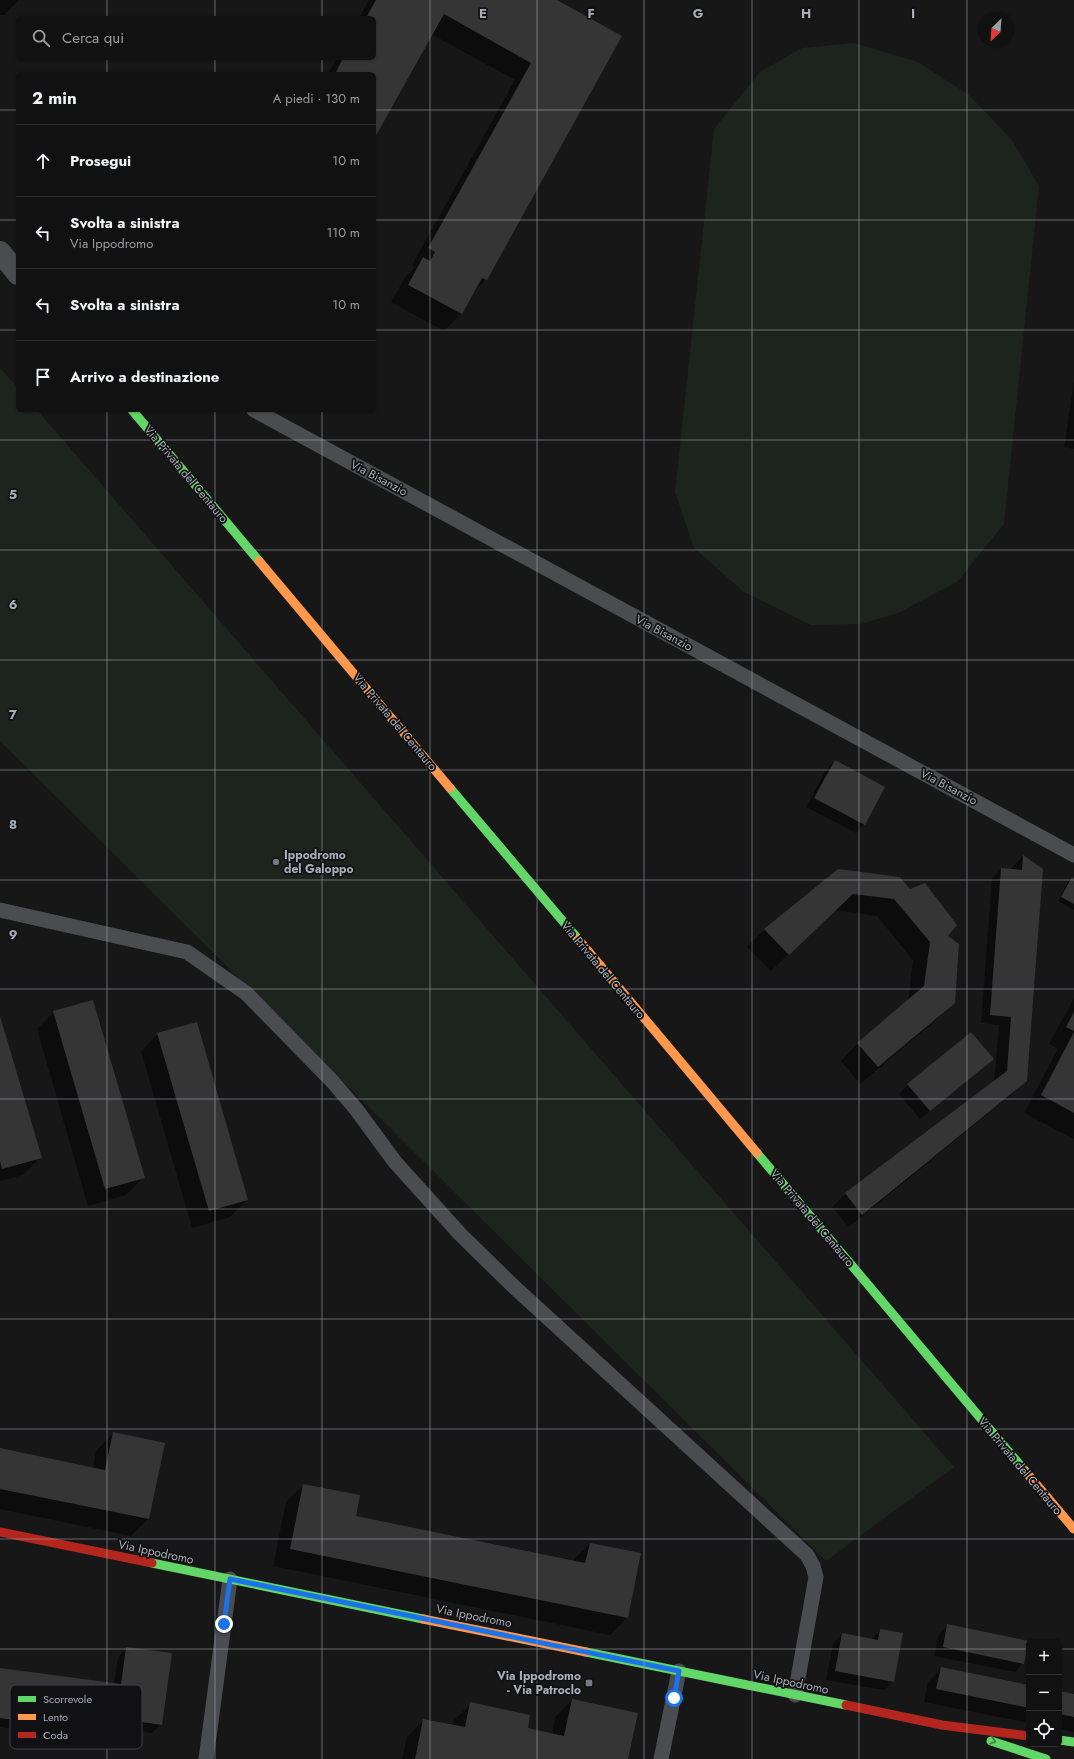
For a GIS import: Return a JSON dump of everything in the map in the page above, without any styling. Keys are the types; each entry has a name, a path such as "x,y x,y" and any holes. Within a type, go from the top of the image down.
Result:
{"street":[{"path":"0,252 16,272"},
{"name":"Via Privata del Centauro","path":"134,412 1074,1530"},
{"name":"Via Ippodromo","path":"0,1532 942,1725 1026,1736"},
{"name":"Via Ippodromo","path":"942,1725 1046,1759"},
{"path":"1062,1740 1074,1742"}],"lane":[{"name":"Via Bisanzio","path":"263,412 280,416 1074,855"},
{"path":"0,910 187,952 246,993 333,1082 356,1109 404,1172 460,1234 511,1284 807,1555 814,1566 816,1577 795,1695"},
{"path":"206,1759 230,1579"},
{"path":"661,1759 679,1671"}],"shaded area":[{"path":"854,43 918,62 969,95 1012,140 1039,186 1004,524 957,582 898,613 861,624 811,625 744,592 694,548 675,492 714,129 760,72 802,48"},
{"name":"Ippodromo del Galoppo","path":"0,368 16,386 16,412 39,412 954,1467 826,1561 0,741"}],"building":[{"path":"376,0 557,0 622,36 487,280 482,278 462,314 408,285 423,257 430,261 435,252 428,248 531,63 444,14 376,135 376,72 336,72 342,60 376,60 376,16 367,16"},
{"path":"835,760 885,787 865,825 814,798"},
{"path":"1023,855 1043,869 1027,1081 862,1215 845,1193 1007,1071 1011,1017 990,1015 1001,868 1022,870"},
{"path":"838,869 900,877 910,889 925,883 957,925 948,936 959,944 955,1003 878,1067 857,1043 924,986 930,942 894,899 853,894 789,955 764,929"},
{"path":"1072,877 1074,878 1074,904 1061,897"},
{"path":"93,1000 145,1178 105,1189 53,1011"},
{"path":"1074,1012 1074,1031 1066,1027"},
{"path":"0,1016 42,1158 2,1169 0,1161"},
{"path":"197,1022 248,1200 209,1211 157,1033"},
{"path":"971,1032 994,1059 930,1111 907,1084"},
{"path":"1074,1032 1074,1113 1041,1095"},
{"path":"113,1432 165,1443 149,1519 0,1489 0,1448 105,1470"},
{"path":"303,1484 360,1495 356,1516 585,1563 590,1543 641,1553 628,1618 290,1549"},
{"path":"947,1624 1026,1640 1026,1655 1024,1664 943,1647"},
{"path":"880,1629 903,1633 894,1682 835,1671 842,1633 878,1640"},
{"path":"126,1647 172,1653 162,1725 142,1722 142,1685 10,1685 10,1719 0,1718 0,1668 121,1684"},
{"path":"941,1667 1026,1684 1026,1707 936,1689"},
{"path":"1062,1692 1074,1694 1074,1717 1062,1715"},
{"path":"572,1699 638,1713 628,1759 415,1759 423,1719 465,1727 470,1702 530,1715 528,1728 564,1736"}],"traffic: fast":[{"path":"134,412 259,561"},
{"path":"450,788 578,939"},
{"path":"757,1153 1025,1471"},
{"path":"152,1563 423,1619"},
{"path":"586,1652 846,1705"},
{"path":"1062,1740 1074,1742"},
{"path":"991,1741 1046,1759"}],"traffic: slow":[{"path":"259,561 450,788"},
{"path":"578,939 757,1153"},
{"path":"1025,1471 1074,1529"},
{"path":"423,1619 586,1652"}],"traffic: jam":[{"path":"0,1532 152,1563"},
{"path":"846,1705 942,1725 1026,1736"}],"place":[{"name":"Ippodromo del Galoppo","path":"276,862"},
{"name":"Via Ippodromo - Via Patroclo","path":"589,1683"}],"route":[{"path":"224,1624 230,1579 679,1671 674,1698"}]}
